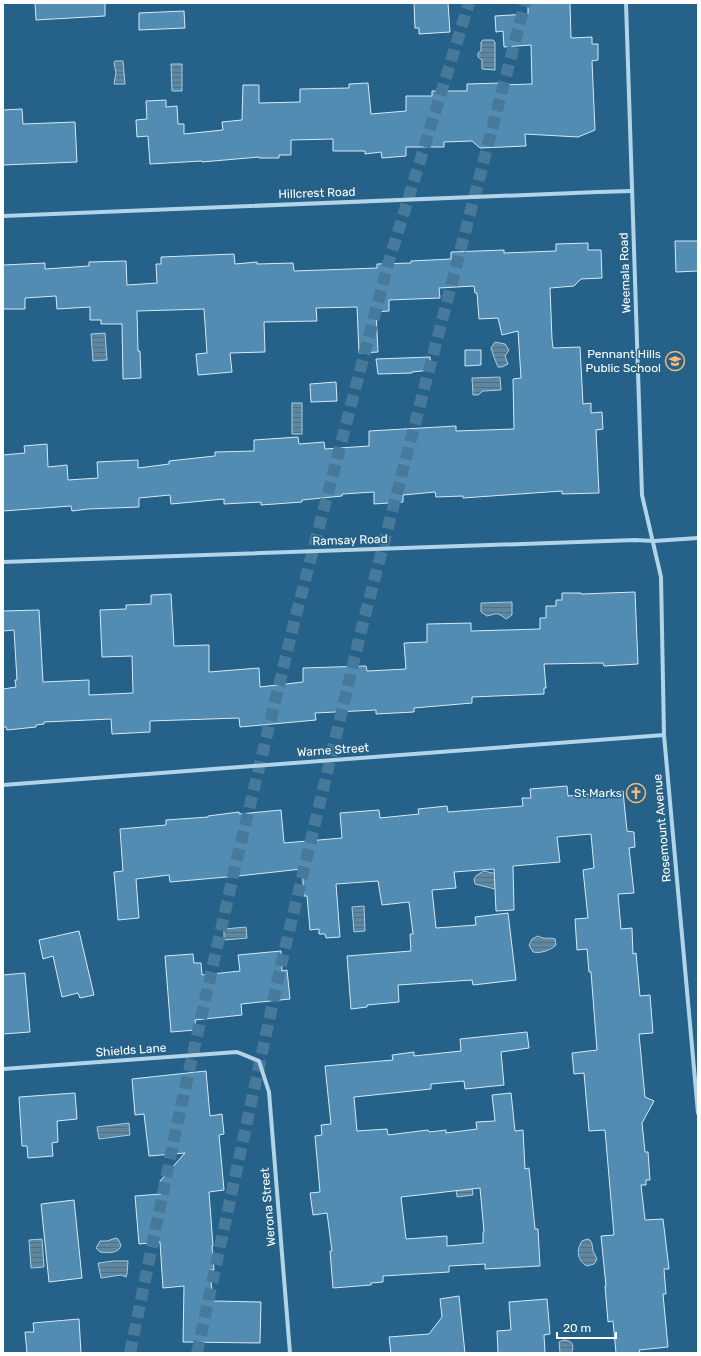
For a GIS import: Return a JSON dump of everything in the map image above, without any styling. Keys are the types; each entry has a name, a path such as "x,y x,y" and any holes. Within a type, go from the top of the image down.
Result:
{"street":[{"name":"Weemala Road","path":"626,3 642,494 654,541"},
{"name":"Hillcrest Road","path":"3,216 632,191"},
{"name":"Ramsay Road","path":"3,562 635,540 654,541 698,538"},
{"name":"Rosemount Avenue","path":"654,541 661,577 664,735 698,1113"},
{"name":"Warne Street","path":"3,785 664,735"},
{"name":"Shields Lane","path":"3,1069 237,1052 259,1061"},
{"name":"Werona Street","path":"259,1061 269,1092 290,1353"}],"water":[{"path":"483,40 493,40 495,42 495,70 482,69 482,60 478,57 478,53 481,51 481,42"},
{"path":"115,61 123,61 125,84 114,84 116,73"},
{"path":"171,64 182,64 182,91 172,91"},
{"path":"105,333 107,360 93,361 91,334"},
{"path":"495,342 505,344 509,350 505,356 508,364 502,367 498,367 491,349"},
{"path":"500,377 501,390 483,391 478,395 473,395 472,378"},
{"path":"292,403 302,403 302,434 292,434"},
{"path":"512,602 512,615 506,619 498,614 487,616 481,612 481,603"},
{"path":"484,871 500,874 503,891 475,884 474,879 477,875"},
{"path":"364,906 365,931 354,932 352,907"},
{"path":"246,927 247,938 224,940 224,929"},
{"path":"538,936 555,939 556,945 545,951 533,952 529,945 532,939"},
{"path":"129,1123 130,1135 99,1139 97,1127"},
{"path":"470,1172 473,1195 457,1197 455,1178"},
{"path":"116,1238 121,1245 116,1251 110,1253 100,1252 96,1248 100,1241 107,1241"},
{"path":"42,1239 44,1267 31,1268 29,1240"},
{"path":"587,1239 590,1240 592,1244 593,1251 597,1259 594,1264 587,1266 579,1258 578,1252 582,1241"},
{"path":"128,1261 126,1277 121,1275 101,1278 98,1263"},
{"path":"564,1340 572,1343 572,1353 560,1353 559,1342"}],"building":[{"path":"35,3 105,3 105,16 36,20"},
{"path":"414,3 448,3 450,32 419,34 419,28 415,28"},
{"path":"528,3 570,3 571,38 592,37 592,44 598,44 598,60 592,61 595,130 578,137 525,134 526,146 480,148 472,141 444,142 444,147 406,147 406,156 382,158 381,152 365,154 365,151 333,151 333,139 291,140 291,155 279,155 279,158 259,157 202,162 150,164 148,136 137,137 136,120 147,119 146,101 166,100 166,107 177,106 178,124 184,124 184,134 223,130 222,122 242,120 243,85 259,85 259,103 300,102 300,89 349,88 349,84 368,83 371,114 406,111 406,96 432,96 432,91 467,91 467,84 532,84 531,45 504,47 503,31 496,32 495,16 528,14"},
{"path":"184,11 185,28 139,30 139,13"},
{"path":"22,109 23,124 75,122 77,162 3,165 3,110"},
{"path":"675,241 698,241 698,271 676,272"},
{"path":"588,243 588,250 601,250 602,278 581,279 574,286 550,288 552,339 553,348 580,347 583,404 591,403 591,413 602,412 603,429 596,430 599,493 562,494 562,491 463,498 463,496 436,497 435,492 403,495 403,502 374,504 374,492 342,494 342,496 302,500 302,502 261,505 261,502 224,504 224,499 171,504 170,495 139,498 139,507 72,511 71,506 3,511 3,455 25,453 24,446 47,444 48,467 67,465 68,480 98,478 97,462 138,460 138,468 169,464 169,461 215,456 215,452 254,451 254,440 298,437 299,444 324,442 325,449 369,446 369,431 456,426 456,431 514,429 513,379 521,378 518,331 502,335 498,318 479,319 477,293 475,293 474,286 439,288 440,298 389,300 389,311 376,312 378,352 359,353 357,307 316,308 317,321 264,322 265,352 230,353 232,372 198,375 196,354 207,353 204,309 137,311 138,351 140,351 141,378 123,379 122,324 101,324 101,320 90,320 90,307 57,309 56,296 25,298 25,309 3,309 3,265 45,263 45,269 89,266 89,262 126,261 127,285 157,283 156,264 161,264 161,257 234,254 235,264 257,262 257,264 293,263 294,271 377,268 377,264 411,263 411,261 451,259 451,252 504,250 504,253 556,251 556,244"},
{"path":"465,350 481,350 481,365 465,366"},
{"path":"430,357 431,370 412,373 378,374 376,359"},
{"path":"336,382 337,401 311,402 310,384"},
{"path":"635,592 638,664 604,666 603,663 544,664 546,688 544,688 544,694 472,697 472,703 414,708 414,712 376,714 376,710 315,713 316,720 240,727 239,718 150,721 150,732 112,734 111,719 44,722 44,724 36,725 36,727 7,730 6,727 3,727 3,689 16,687 15,680 17,680 14,630 3,631 3,611 39,610 43,682 89,680 89,695 133,693 132,656 102,657 100,610 126,609 126,605 151,604 151,595 171,594 174,646 209,645 209,672 259,668 260,687 303,682 303,668 366,666 367,671 406,669 404,643 427,642 427,624 471,623 471,631 540,629 540,618 546,618 546,606 556,606 556,600 562,600 562,593 581,594"},
{"path":"567,786 568,796 623,791 627,831 634,832 635,847 629,848 634,893 618,894 621,929 632,928 633,954 636,953 640,996 650,995 653,1033 639,1034 645,1097 654,1101 642,1123 645,1152 648,1152 650,1180 646,1180 646,1185 641,1185 645,1220 663,1219 669,1269 664,1269 666,1294 663,1294 668,1347 639,1350 640,1353 616,1353 613,1321 608,1322 601,1236 614,1235 605,1130 589,1131 584,1073 574,1074 572,1053 597,1050 591,972 589,972 587,949 577,950 575,919 588,918 583,870 594,868 591,834 557,837 560,862 513,866 514,910 496,911 494,869 454,872 456,888 432,890 436,928 476,925 475,917 508,913 516,980 473,985 472,980 398,985 399,1002 367,1005 367,1007 351,1009 347,956 411,951 410,934 413,934 409,902 382,905 378,881 336,884 340,937 326,938 325,934 319,934 319,929 310,930 307,896 304,896 302,869 170,882 169,875 136,879 139,918 118,920 114,872 123,871 120,829 166,825 166,820 208,817 239,812 239,814 281,810 284,843 342,838 340,813 379,810 380,818 419,814 418,809 447,806 448,812 523,806 522,798 531,798 530,789"},
{"path":"79,931 94,995 80,998 78,993 62,997 53,956 43,959 39,940"},
{"path":"281,951 282,971 287,970 290,999 241,1004 242,1015 195,1020 196,1030 171,1032 165,956 193,954 194,963 201,963 202,975 240,971 238,955"},
{"path":"25,973 30,1032 3,1034 3,975"},
{"path":"527,1032 529,1048 501,1052 504,1085 465,1089 464,1081 431,1084 431,1089 354,1097 357,1131 387,1129 388,1135 428,1130 429,1132 446,1130 446,1133 477,1129 476,1122 495,1121 492,1095 511,1093 515,1131 523,1130 525,1169 529,1168 535,1229 538,1229 540,1266 485,1269 485,1264 449,1266 449,1272 383,1276 383,1282 371,1283 371,1285 333,1288 330,1251 332,1251 327,1213 313,1215 310,1193 320,1192 315,1136 322,1135 321,1125 331,1124 325,1066 393,1060 392,1055 414,1052 414,1056 461,1051 460,1039","holes":["480,1188 484,1232 483,1243 447,1246 447,1236 406,1239 401,1197"]},
{"path":"206,1071 210,1116 222,1114 224,1134 219,1135 224,1190 209,1192 214,1270 210,1270 213,1301 261,1302 260,1343 183,1342 184,1286 163,1288 160,1242 139,1244 135,1196 161,1194 160,1181 185,1153 149,1156 144,1114 135,1115 132,1079"},
{"path":"75,1093 77,1119 57,1121 58,1142 52,1143 53,1156 28,1158 27,1146 22,1146 19,1097"},
{"path":"74,1200 82,1278 49,1282 41,1204"},
{"path":"459,1296 465,1353 391,1353 389,1337 429,1334 442,1317 440,1299"},
{"path":"547,1299 550,1334 544,1335 545,1353 498,1353 497,1331 511,1330 509,1302"},
{"path":"79,1319 81,1353 27,1353 25,1332 34,1332 33,1323"}],"tunnel":[{"path":"130,1353 178,1120 236,863 296,615 388,264 469,3"},
{"path":"197,1353 281,965 363,623 525,3"}],"place":[{"name":"Pennant Hills Public School","path":"675,361"},
{"name":"St Marks","path":"636,793"}]}
